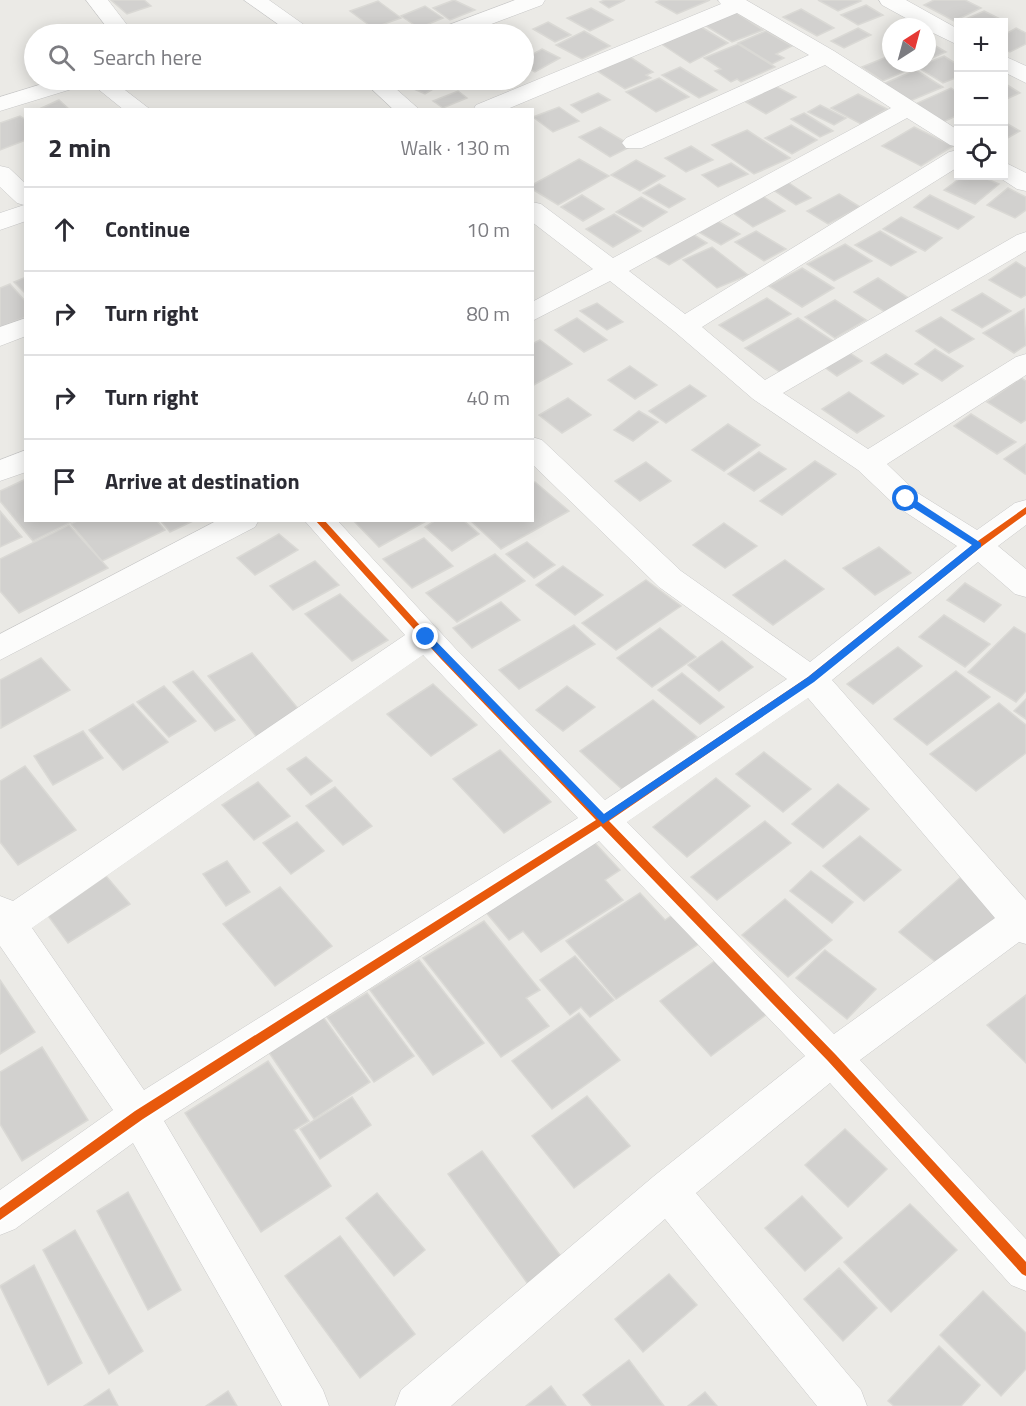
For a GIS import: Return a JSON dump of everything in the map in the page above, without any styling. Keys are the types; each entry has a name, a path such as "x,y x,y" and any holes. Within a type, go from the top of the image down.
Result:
{"street":[{"path":"97,0 115,24"},
{"path":"262,6 300,0"},
{"path":"472,24 534,0"},
{"path":"534,89 738,5 767,0"},
{"path":"890,0 954,36"},
{"path":"738,5 826,56 954,137"},
{"path":"262,6 290,24"},
{"path":"634,143 826,56"},
{"path":"1008,65 1026,76"},
{"path":"0,104 45,90"},
{"path":"112,90 137,108"},
{"path":"385,90 407,108"},
{"path":"489,108 532,90"},
{"path":"534,311 908,108"},
{"path":"684,326 954,159"},
{"path":"0,172 24,196"},
{"path":"1008,173 1026,184"},
{"path":"534,211 684,326 763,393 868,462 906,499 978,545 1026,586"},
{"path":"0,222 24,213"},
{"path":"763,393 1026,240"},
{"path":"0,337 24,327"},
{"path":"868,462 1026,363"},
{"path":"417,1406 668,1190 832,1058 1024,922 811,680 670,579 534,449"},
{"path":"0,471 24,461"},
{"path":"0,1215 139,1115 603,820 811,680 978,545 1026,510"},
{"path":"0,648 240,522"},
{"path":"321,522 426,637 832,1058 1026,1270"},
{"path":"307,1406 139,1115 3,922 426,637"},
{"path":"668,1190 845,1406"}],"building":[{"path":"111,0 144,0 151,6 127,14"},
{"path":"454,0 475,10 450,20 433,8"},
{"path":"625,0 609,8 600,2"},
{"path":"661,0 710,0 677,14 656,2"},
{"path":"818,0 859,0 861,1 838,11"},
{"path":"934,0 965,0 981,8 960,18 954,18 954,21 924,5"},
{"path":"378,1 401,18 384,24 368,24 350,11"},
{"path":"866,5 883,15 858,25 841,15"},
{"path":"425,6 443,18 429,24 413,24 401,16"},
{"path":"591,8 613,20 590,31 567,18"},
{"path":"801,9 834,28 817,36 783,17"},
{"path":"732,10 763,30 732,42 701,23"},
{"path":"984,11 998,18 968,18"},
{"path":"548,22 571,35 555,42 534,29"},
{"path":"698,25 728,43 690,63 657,41"},
{"path":"858,28 871,35 844,48 831,41"},
{"path":"1016,28 1026,33 1026,44 1008,51 1008,33"},
{"path":"584,31 610,46 582,59 556,45"},
{"path":"766,31 792,46 776,54 784,58 772,64 738,43"},
{"path":"738,44 775,67 741,82 737,79 731,82 715,71 721,69 704,58"},
{"path":"936,46 946,52 936,56"},
{"path":"542,49 560,58 535,72 534,53"},
{"path":"627,55 653,72 646,75 651,78 625,89 594,69"},
{"path":"944,56 954,62 954,79 943,83 925,72 936,72 936,59"},
{"path":"882,59 882,72 903,72 883,81 862,67"},
{"path":"680,67 717,90 699,98 662,75"},
{"path":"911,72 919,72 943,87 910,101 883,84"},
{"path":"659,78 689,97 656,112 626,92"},
{"path":"775,86 796,97 766,114 746,102"},
{"path":"1008,86 1020,93 1008,98"},
{"path":"951,88 954,90 954,117 941,123 913,105"},
{"path":"416,90 432,90 425,94"},
{"path":"458,91 467,98 443,108 433,101"},
{"path":"598,93 610,100 582,113 571,105"},
{"path":"858,94 887,109 861,124 831,108"},
{"path":"59,100 68,108 41,108"},
{"path":"820,105 846,118 834,125 808,112"},
{"path":"559,107 579,121 553,132 534,117"},
{"path":"804,113 833,131 820,137 791,119"},
{"path":"20,116 24,119 24,141 0,150 0,123"},
{"path":"1008,124 1020,131 1008,138"},
{"path":"791,125 817,140 792,154 765,138"},
{"path":"600,127 632,146 610,157 579,137"},
{"path":"914,127 953,146 921,166 882,146"},
{"path":"747,130 790,158 754,174 712,145"},
{"path":"691,146 713,160 686,172 665,158"},
{"path":"579,159 609,176 558,205 534,190 534,184"},
{"path":"636,160 665,176 640,191 611,175"},
{"path":"731,163 748,174 718,187 702,175"},
{"path":"783,179 811,198 796,205 767,186"},
{"path":"958,180 990,180 999,184 975,204 944,190"},
{"path":"659,184 685,199 669,208 643,193"},
{"path":"1008,188 1026,197 1026,210 1015,218 987,205"},
{"path":"758,193 785,211 753,227 726,208"},
{"path":"839,194 860,207 828,224 807,211"},
{"path":"582,195 604,209 583,221 561,207"},
{"path":"930,195 974,217 958,229 914,207"},
{"path":"641,197 667,212 643,227 616,212"},
{"path":"614,214 641,231 613,247 586,229"},
{"path":"901,217 942,238 925,251 883,229"},
{"path":"716,220 740,234 721,245 697,231"},
{"path":"756,231 786,249 764,261 735,242"},
{"path":"880,231 916,252 891,266 855,245"},
{"path":"689,232 707,243 669,265 651,254"},
{"path":"845,244 872,261 834,281 807,264"},
{"path":"712,247 748,275 717,288 683,260"},
{"path":"1016,262 1026,268 1026,295 1021,298 989,280"},
{"path":"802,268 834,288 802,307 769,286"},
{"path":"24,278 24,292 14,282"},
{"path":"878,278 916,303 893,317 854,292"},
{"path":"10,284 24,300 24,318 0,327 0,288"},
{"path":"982,293 1011,311 982,328 952,310"},
{"path":"767,298 791,314 743,341 719,325"},
{"path":"835,300 866,320 835,338 805,317"},
{"path":"597,303 623,322 607,330 580,311"},
{"path":"1024,309 1026,345 1014,353 983,333"},
{"path":"941,317 974,339 949,353 916,331"},
{"path":"577,318 607,340 584,352 555,330"},
{"path":"798,318 833,341 780,372 745,348"},
{"path":"540,340 572,364 534,385 534,343"},
{"path":"935,349 963,366 942,381 915,364"},
{"path":"845,350 862,361 837,376 820,364"},
{"path":"886,354 918,374 903,384 871,363"},
{"path":"630,366 657,385 635,399 608,380"},
{"path":"1021,378 1026,381 1026,420 1021,423 987,402"},
{"path":"690,385 706,396 666,423 649,411"},
{"path":"849,392 884,416 857,433 822,409"},
{"path":"568,398 591,415 562,433 539,415"},
{"path":"639,411 658,422 633,441 614,430"},
{"path":"971,414 1016,442 997,454 954,426"},
{"path":"728,424 760,445 724,471 692,450"},
{"path":"1026,444 1026,474 1025,474 1004,459"},
{"path":"759,452 786,469 754,491 728,474"},
{"path":"815,461 836,474 782,515 760,501"},
{"path":"646,462 671,481 640,501 615,481"},
{"path":"24,480 24,522 71,522 33,541 0,501 0,491"},
{"path":"534,482 569,511 501,549 472,522 534,522"},
{"path":"0,511 22,537 0,547"},
{"path":"75,522 158,522 165,530 102,561 71,524"},
{"path":"162,522 191,522 170,532"},
{"path":"355,522 424,522 379,547"},
{"path":"433,522 465,522 479,534 452,551 425,527"},
{"path":"724,523 757,546 725,568 693,545"},
{"path":"69,525 108,568 19,613 0,591 0,559"},
{"path":"279,534 298,550 255,575 237,558"},
{"path":"424,538 453,566 412,588 383,559"},
{"path":"527,542 555,565 534,578 506,554"},
{"path":"879,547 911,573 875,595 843,568"},
{"path":"495,554 525,581 457,622 426,593"},
{"path":"785,560 824,589 773,625 733,595"},
{"path":"315,561 339,585 293,610 270,586"},
{"path":"563,566 603,595 575,615 536,585"},
{"path":"646,580 681,606 616,650 582,623"},
{"path":"965,583 1001,605 984,622 947,600"},
{"path":"340,594 388,640 352,661 305,614"},
{"path":"501,602 520,620 472,648 453,628"},
{"path":"944,615 990,644 965,667 919,637"},
{"path":"574,625 595,644 519,689 499,670"},
{"path":"1014,627 1026,634 1026,691 1016,702 968,672"},
{"path":"660,628 696,657 652,687 617,658"},
{"path":"722,641 753,667 719,691 688,665"},
{"path":"898,647 922,666 873,704 847,684"},
{"path":"252,653 305,717 260,741 208,676"},
{"path":"41,658 70,690 1,728 0,680"},
{"path":"193,671 235,720 215,731 173,682"},
{"path":"956,671 990,697 927,745 894,719"},
{"path":"682,673 724,707 700,724 658,690"},
{"path":"433,684 477,725 431,756 387,714"},
{"path":"164,686 196,721 169,737 137,702"},
{"path":"567,686 595,707 563,731 536,710"},
{"path":"1026,699 1026,719 1014,711"},
{"path":"653,700 697,737 623,790 580,751"},
{"path":"999,703 1026,725 1026,753 976,791 930,754"},
{"path":"133,704 168,742 123,770 89,730"},
{"path":"83,731 103,758 53,785 34,756"},
{"path":"500,750 551,802 504,833 453,779"},
{"path":"764,752 811,789 783,812 736,774"},
{"path":"306,757 332,781 311,795 287,769"},
{"path":"25,766 76,830 18,865 0,842 0,781"},
{"path":"716,778 750,806 687,857 653,827"},
{"path":"258,782 290,816 254,840 222,805"},
{"path":"838,784 869,809 823,848 792,824"},
{"path":"335,787 372,826 343,845 306,806"},
{"path":"765,821 791,843 717,900 691,877"},
{"path":"297,822 324,851 291,874 263,843"},
{"path":"860,836 901,870 864,901 823,866"},
{"path":"594,842 620,870 605,880 623,900 541,952 523,931 509,940 479,904"},
{"path":"227,861 250,892 226,906 203,874"},
{"path":"969,870 1013,905 943,968 899,932"},
{"path":"811,871 853,902 832,923 790,891"},
{"path":"106,876 130,904 68,943 46,913"},
{"path":"280,887 332,946 275,986 223,924"},
{"path":"640,893 665,920 680,910 706,939 616,999 566,941"},
{"path":"785,899 832,940 788,977 742,935"},
{"path":"484,921 540,990 526,998 549,1026 501,1057 423,958"},
{"path":"825,950 876,989 847,1019 796,978"},
{"path":"727,952 779,1005 711,1056 660,1001"},
{"path":"575,956 614,1000 590,1017 581,1007 570,1015 540,980"},
{"path":"419,960 484,1043 433,1075 370,990"},
{"path":"0,980 35,1032 0,1054"},
{"path":"367,993 414,1056 374,1082 327,1017"},
{"path":"1026,995 1026,1063 987,1025"},
{"path":"579,1013 620,1060 552,1109 512,1061"},
{"path":"323,1017 370,1082 314,1119 268,1051"},
{"path":"42,1047 88,1120 22,1161 0,1124 0,1072"},
{"path":"268,1061 309,1121 294,1130 331,1186 261,1232 185,1113"},
{"path":"587,1096 630,1146 574,1188 532,1136"},
{"path":"352,1097 371,1125 320,1159 300,1129"},
{"path":"845,1129 887,1169 848,1207 805,1165"},
{"path":"482,1151 563,1259 528,1284 448,1174"},
{"path":"128,1192 181,1290 148,1310 97,1211"},
{"path":"377,1193 425,1250 394,1276 346,1218"},
{"path":"802,1196 842,1238 805,1271 765,1228"},
{"path":"910,1204 957,1250 891,1312 844,1262"},
{"path":"75,1230 143,1351 109,1374 43,1250"},
{"path":"340,1236 415,1334 360,1378 285,1276"},
{"path":"34,1265 82,1363 48,1385 0,1286"},
{"path":"839,1268 877,1308 843,1341 804,1299"},
{"path":"669,1274 697,1305 643,1352 615,1319"},
{"path":"983,1291 1026,1333 1026,1369 1001,1396 940,1335"},
{"path":"939,1346 980,1385 961,1406 894,1406 888,1401"},
{"path":"629,1360 664,1406 592,1406 583,1395"},
{"path":"551,1386 566,1406 526,1406"},
{"path":"109,1389 118,1406 84,1406"},
{"path":"228,1391 237,1406 206,1406"},
{"path":"705,1392 717,1406 688,1406"}],"cycle path":[{"path":"0,1215 139,1115 603,820 811,679 978,545 1026,510"},
{"path":"321,522 444,657 832,1058 1026,1270"}],"route":[{"path":"426,637 603,820 811,680 978,545 906,499"}]}
